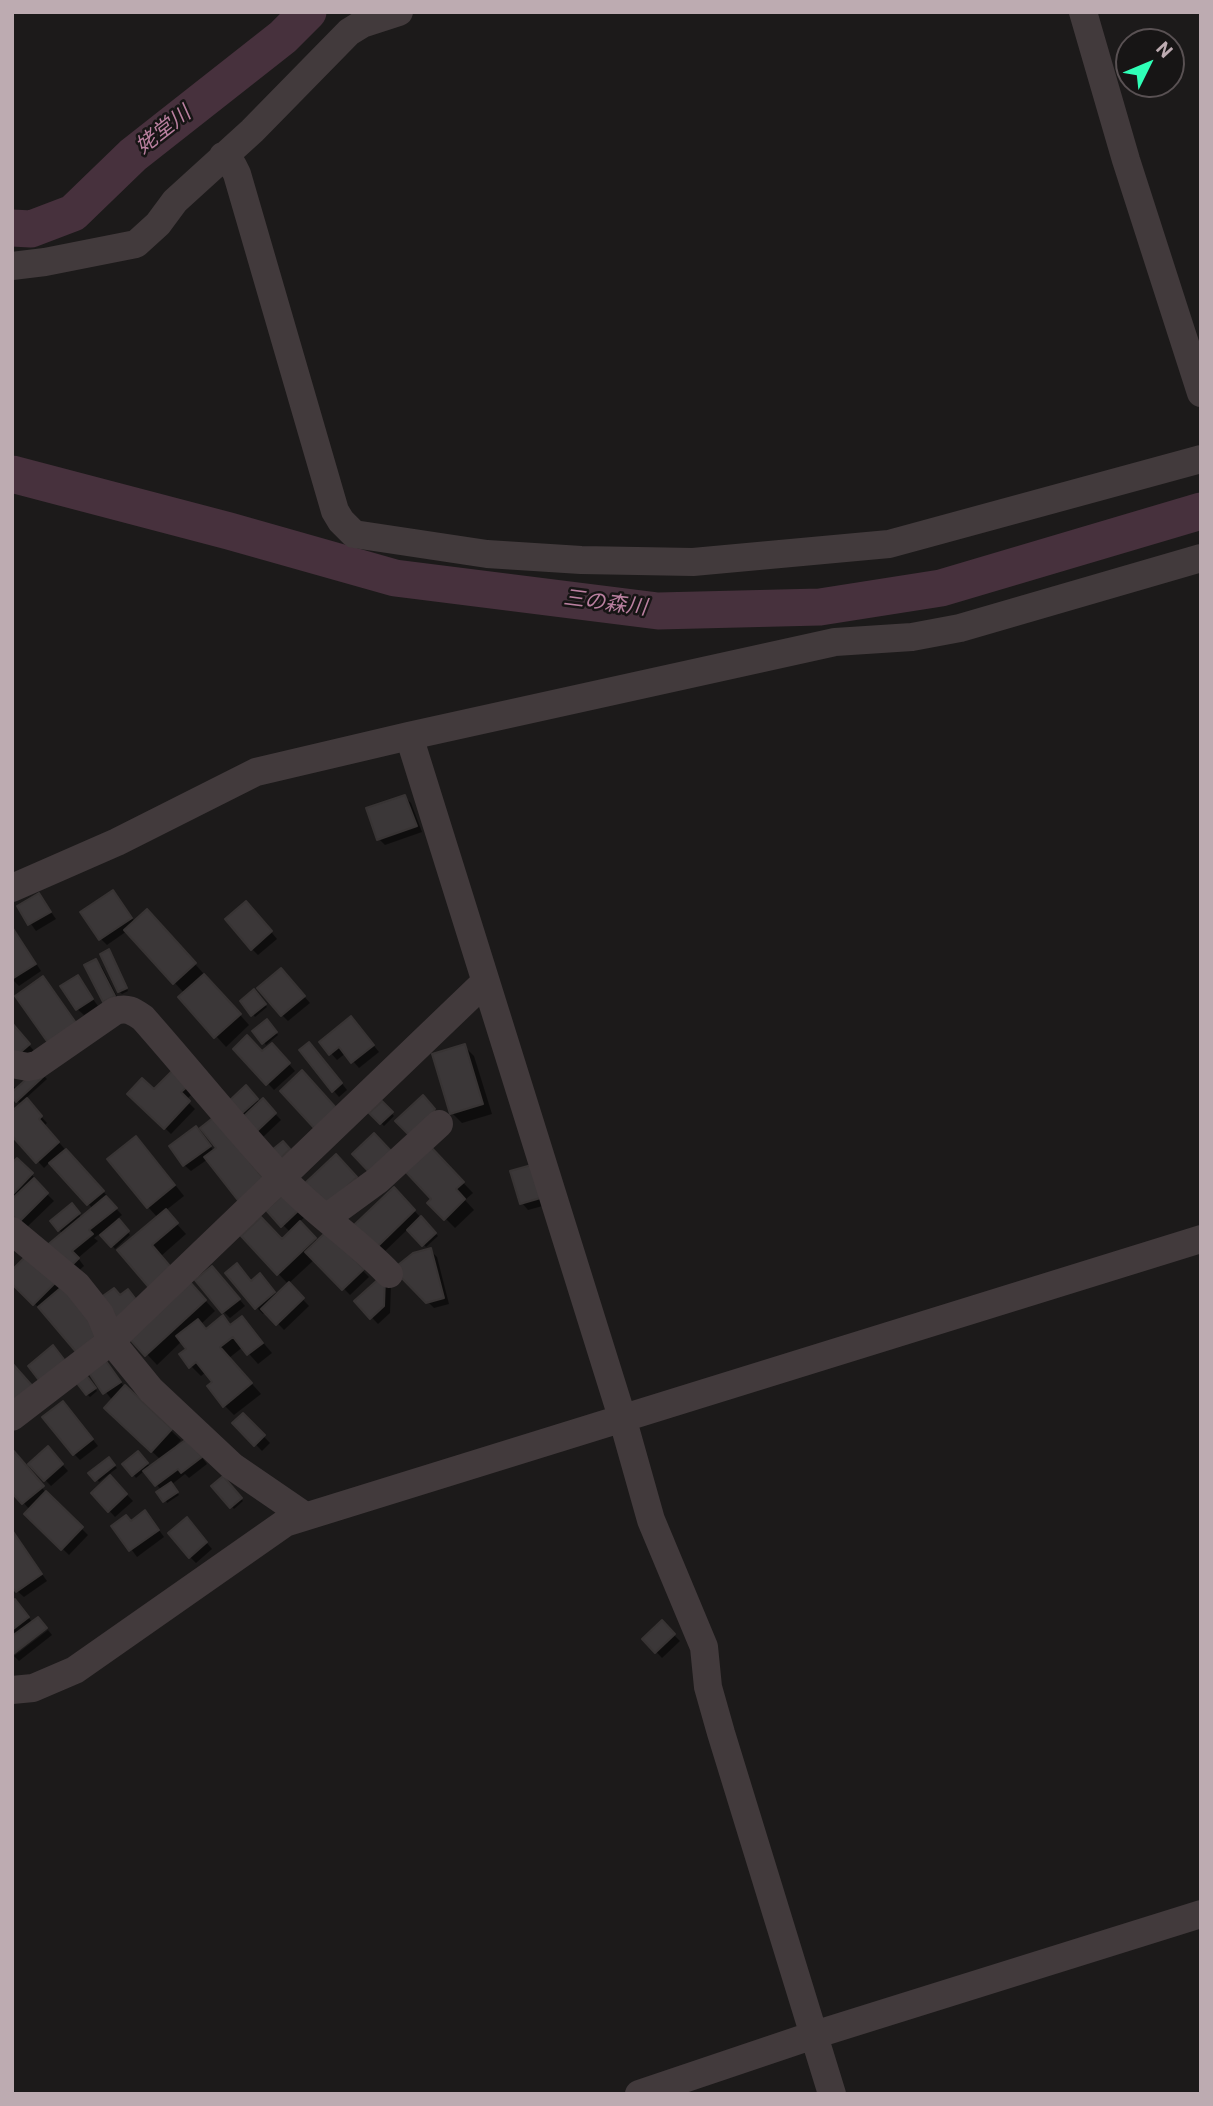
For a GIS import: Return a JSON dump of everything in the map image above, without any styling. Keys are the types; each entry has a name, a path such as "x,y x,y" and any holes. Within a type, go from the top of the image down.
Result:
{"street":[{"path":"12,266 136,244 158,224 175,201 252,131 349,33 362,24 399,12"},
{"path":"1083,12 1126,160 1201,394"},
{"path":"223,156 237,174 335,511 354,534 487,554 666,563 719,560 889,544 1201,459"},
{"path":"12,888 117,842 256,772 835,642 912,637 960,628 1201,558"},
{"path":"409,736 622,1417 651,1520 704,1647 708,1687 832,2094"},
{"path":"12,1417 111,1341 485,982"},
{"path":"12,1064 28,1067 37,1065 115,1011 133,1010 152,1028 281,1177 370,1254 389,1274"},
{"path":"326,1218 378,1181 439,1124"},
{"path":"12,1231 77,1285 100,1314 111,1341 151,1390 232,1466 305,1516"},
{"path":"13,1688 33,1688 75,1670 285,1523 1201,1239"},
{"path":"639,2094 814,2035 1201,1914"}],"building":[{"path":"405,795 417,826 377,840 366,808"},
{"path":"113,890 132,918 99,940 80,912"},
{"path":"39,893 51,912 28,925 17,906"},
{"path":"246,901 272,931 251,950 225,919"},
{"path":"147,909 196,963 173,984 124,930"},
{"path":"12,927 36,964 12,979"},
{"path":"109,949 127,988 118,992 100,954"},
{"path":"96,959 115,996 103,1002 84,965"},
{"path":"281,968 305,996 281,1016 257,988"},
{"path":"204,974 241,1014 214,1038 178,997"},
{"path":"78,975 93,999 76,1010 60,986"},
{"path":"43,976 79,1027 51,1047 15,996"},
{"path":"254,989 266,1004 251,1016 240,1001"},
{"path":"351,1016 374,1045 351,1063 339,1047 329,1055 319,1042"},
{"path":"267,1019 277,1032 262,1044 252,1031"},
{"path":"12,1023 30,1044 15,1057 12,1054"},
{"path":"247,1035 262,1051 272,1043 290,1063 266,1085 233,1049"},
{"path":"309,1042 342,1083 332,1092 299,1050"},
{"path":"465,1044 483,1104 450,1114 432,1054"},
{"path":"39,1068 45,1075 16,1102 12,1092"},
{"path":"302,1070 337,1109 315,1129 280,1091"},
{"path":"172,1071 188,1086 181,1092 190,1101 164,1129 127,1094 142,1078 154,1089"},
{"path":"246,1085 258,1099 240,1115 228,1102"},
{"path":"423,1095 435,1109 413,1139 395,1121"},
{"path":"27,1098 42,1116 39,1119 59,1142 36,1163 12,1136 12,1111"},
{"path":"263,1098 276,1113 256,1132 242,1118"},
{"path":"382,1101 393,1112 380,1124 369,1113"},
{"path":"214,1117 266,1182 240,1203 204,1157 216,1148 200,1128"},
{"path":"196,1126 211,1146 183,1166 169,1146"},
{"path":"374,1133 392,1152 370,1173 352,1154"},
{"path":"136,1136 175,1185 147,1208 107,1159"},
{"path":"283,1141 290,1149 280,1159 272,1150"},
{"path":"430,1146 464,1182 456,1189 465,1199 444,1220 427,1203 431,1199 404,1170"},
{"path":"66,1149 104,1191 87,1205 49,1163"},
{"path":"336,1154 357,1177 325,1208 303,1185"},
{"path":"17,1158 33,1173 12,1195 12,1163"},
{"path":"535,1164 544,1197 520,1204 510,1171"},
{"path":"34,1178 48,1193 19,1222 12,1215 12,1199"},
{"path":"394,1187 415,1210 376,1248 354,1225"},
{"path":"285,1193 300,1209 281,1227 266,1210"},
{"path":"106,1196 117,1208 89,1230 93,1234 72,1251 79,1258 68,1269 45,1247"},
{"path":"72,1203 80,1213 58,1231 50,1221"},
{"path":"166,1209 178,1223 152,1245 175,1272 152,1291 117,1250"},
{"path":"421,1216 436,1233 422,1246 407,1230"},
{"path":"261,1217 282,1239 300,1221 316,1238 277,1275 241,1236"},
{"path":"119,1219 129,1231 111,1247 100,1235"},
{"path":"327,1231 364,1269 342,1290 305,1252"},
{"path":"431,1248 444,1298 426,1303 393,1269 413,1253"},
{"path":"28,1254 56,1282 33,1305 12,1284 12,1270"},
{"path":"237,1263 251,1281 260,1273 275,1292 255,1309 225,1273"},
{"path":"212,1266 240,1299 222,1313 195,1280"},
{"path":"383,1275 384,1306 370,1319 354,1301"},
{"path":"189,1281 206,1300 145,1356 128,1337"},
{"path":"289,1282 304,1298 276,1325 261,1309"},
{"path":"64,1285 103,1330 77,1353 38,1307"},
{"path":"114,1288 120,1295 128,1289 141,1306 117,1325 97,1300"},
{"path":"223,1315 230,1325 242,1316 263,1343 247,1355 233,1337 220,1347 252,1383 223,1407 207,1386 212,1382 196,1362 189,1368 179,1354 186,1349 176,1336 198,1319 206,1329"},
{"path":"53,1345 66,1362 41,1383 28,1366"},
{"path":"106,1361 121,1382 103,1394 89,1373"},
{"path":"12,1363 35,1389 12,1410"},
{"path":"86,1375 96,1388 86,1395 76,1382"},
{"path":"125,1385 172,1429 151,1452 104,1408"},
{"path":"63,1401 93,1439 73,1455 42,1417"},
{"path":"243,1413 265,1435 254,1446 232,1423"},
{"path":"188,1438 202,1457 181,1473 178,1469 155,1486 143,1471"},
{"path":"48,1446 63,1464 44,1481 28,1464"},
{"path":"12,1449 44,1486 22,1504 12,1493"},
{"path":"138,1451 148,1463 132,1476 122,1464"},
{"path":"109,1457 115,1465 95,1481 88,1473"},
{"path":"110,1475 127,1494 108,1512 91,1493"},
{"path":"223,1476 242,1498 230,1508 211,1486"},
{"path":"171,1482 178,1492 163,1502 156,1492"},
{"path":"46,1491 83,1527 61,1550 24,1514"},
{"path":"145,1510 159,1530 129,1551 111,1526 126,1515 131,1521"},
{"path":"187,1517 207,1542 189,1558 168,1533"},
{"path":"12,1530 42,1574 16,1592 12,1587"},
{"path":"15,1599 29,1617 12,1630 12,1601"},
{"path":"38,1617 47,1628 12,1655 12,1636"},
{"path":"662,1620 675,1634 655,1653 642,1639"}],"waterway":[{"name":"姥堂川","path":"12,228 31,229 73,213 133,155 283,37 308,12"},
{"name":"三の森川","path":"12,474 395,578 658,611 820,607 941,588 1201,511"}]}
